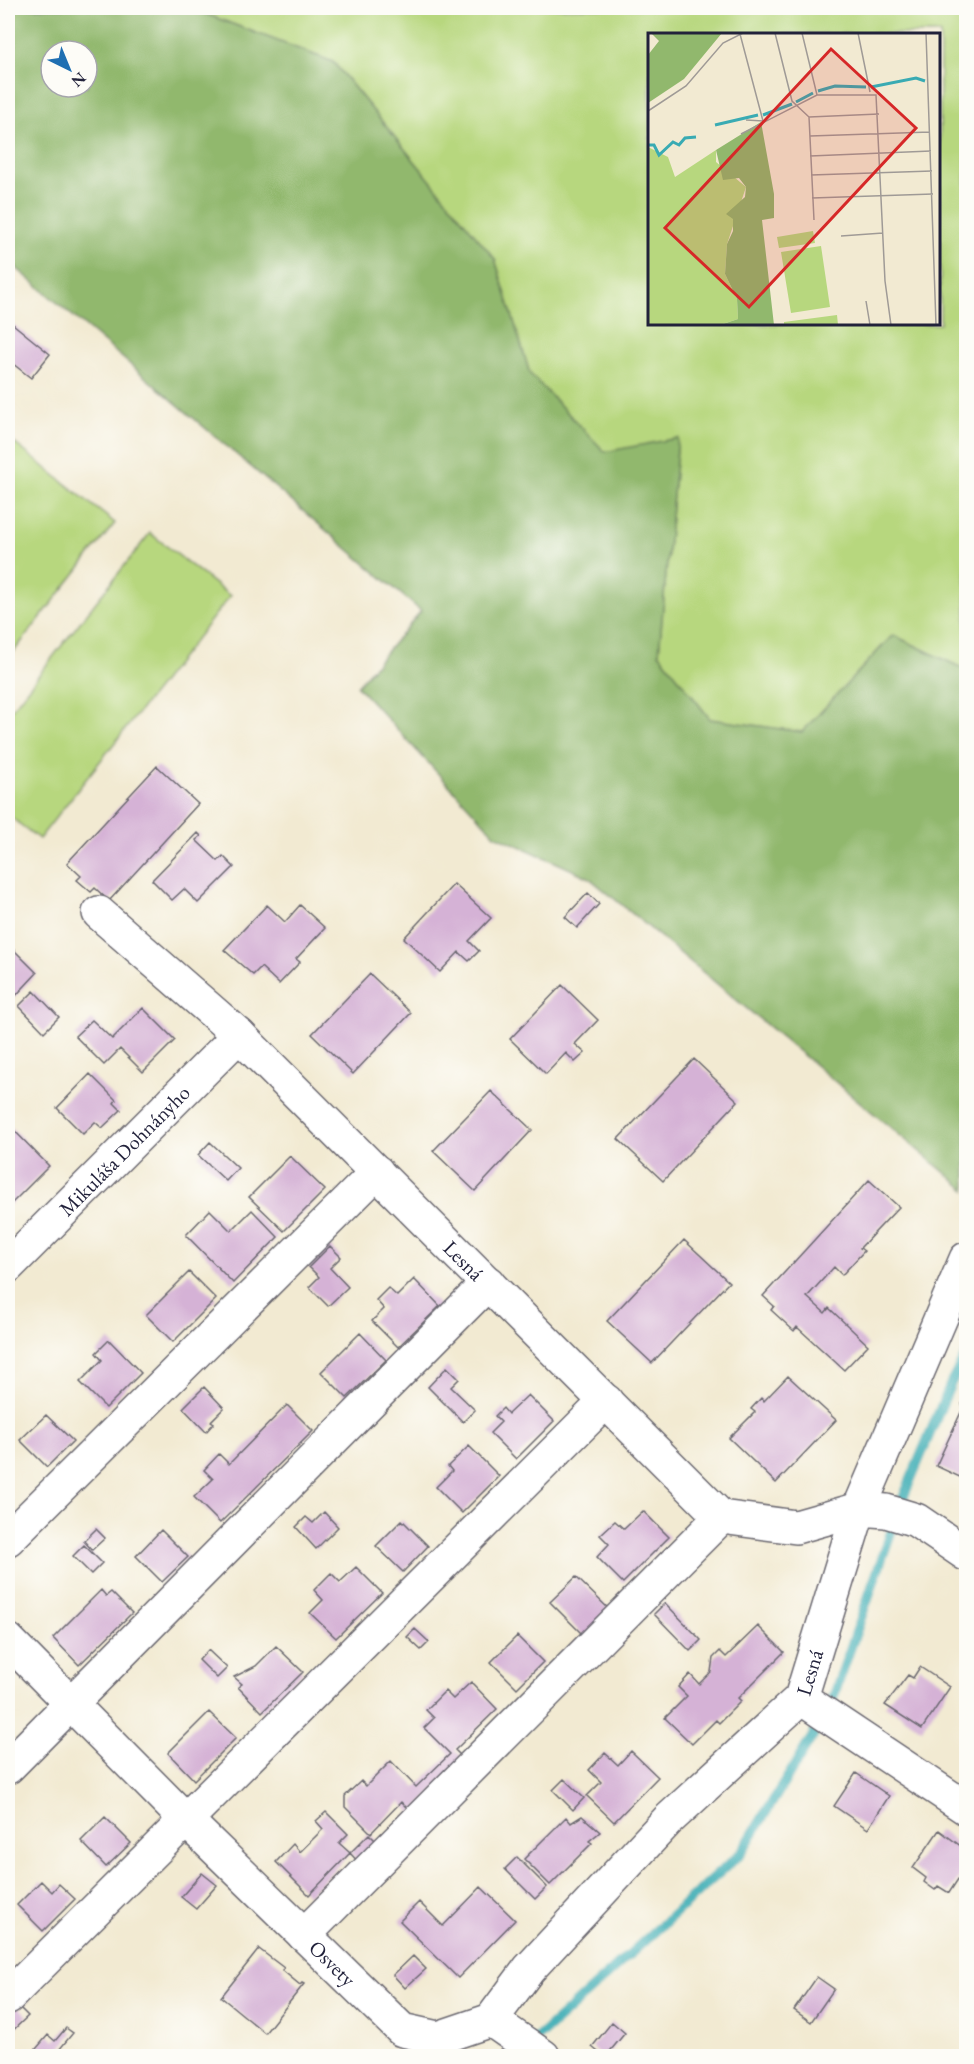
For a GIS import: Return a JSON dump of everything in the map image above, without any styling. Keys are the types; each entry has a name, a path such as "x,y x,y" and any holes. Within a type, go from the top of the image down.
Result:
{"street":[{"name":"Lesná","path":"99,913 239,1035 721,1517"},
{"name":"Mikuláša Dohnányho","path":"8,1266 239,1035"},
{"path":"8,1539 377,1172"},
{"name":"Lesná","path":"668,1820 818,1709 887,1514 966,1259"},
{"path":"8,1767 488,1283"},
{"path":"8,1996 606,1401"},
{"path":"304,1935 721,1517 796,1527 887,1514 966,1554"},
{"name":"Osvety","path":"8,1640 185,1819 402,2030 438,2038 522,2042 529,1969 668,1820"},
{"path":"818,1709 966,1808"}],"green space":[{"path":"8,8 190,8 333,62 495,259 530,374 605,452 678,438 659,653 710,719 802,732 893,635 966,670 966,1190 588,877 495,835 357,686 421,611 8,261"},
{"path":"190,8 966,8 966,670 893,635 802,732 710,719 659,653 678,439 605,452 530,374 495,259 333,62"},
{"path":"8,438 115,523 8,659"},
{"path":"150,533 230,596 39,839 8,815 8,714"}],"building":[{"path":"8,320 50,354 31,378 8,360"},
{"path":"157,766 198,804 109,901 95,888 91,892 77,880 81,876 67,863"},
{"path":"198,833 201,836 196,840 218,861 223,856 234,867 198,903 184,889 172,900 152,880"},
{"path":"454,884 491,918 469,941 479,951 469,961 459,952 440,972 404,938"},
{"path":"588,893 599,904 577,928 565,917"},
{"path":"267,905 285,922 300,905 325,928 296,959 300,962 279,984 261,967 253,975 224,950"},
{"path":"8,944 37,973 8,1004"},
{"path":"370,974 411,1013 353,1074 312,1034"},
{"path":"562,985 598,1020 575,1044 585,1053 575,1062 566,1053 546,1074 510,1039"},
{"path":"34,991 59,1017 44,1032 19,1006"},
{"path":"143,1008 175,1040 143,1072 120,1049 104,1065 75,1036 92,1020 112,1039"},
{"path":"694,1059 738,1101 663,1181 618,1139"},
{"path":"90,1074 116,1100 114,1103 121,1110 102,1128 95,1122 83,1134 57,1108"},
{"path":"491,1091 532,1130 475,1191 433,1151"},
{"path":"8,1124 49,1166 8,1207"},
{"path":"210,1142 238,1168 226,1181 198,1155"},
{"path":"290,1156 325,1190 284,1231 249,1197"},
{"path":"869,1180 899,1207 860,1248 864,1251 842,1275 834,1267 807,1297 825,1313 829,1308 868,1345 844,1370 797,1327 794,1331 771,1310 774,1306 763,1296"},
{"path":"210,1210 231,1231 252,1210 278,1237 233,1283 186,1235"},
{"path":"684,1240 729,1282 652,1363 607,1321"},
{"path":"330,1246 341,1257 330,1268 348,1287 328,1306 309,1287 319,1277 309,1267"},
{"path":"189,1272 216,1299 173,1342 146,1315"},
{"path":"414,1279 440,1306 398,1347 372,1321 384,1309 376,1300 388,1288 397,1296"},
{"path":"360,1333 386,1360 347,1398 321,1372"},
{"path":"109,1340 141,1373 106,1408 80,1382 102,1360 96,1353"},
{"path":"447,1367 459,1379 451,1387 475,1410 463,1422 428,1387"},
{"path":"788,1376 836,1420 776,1483 729,1438 755,1412 751,1409 761,1398 764,1401"},
{"path":"204,1387 224,1408 211,1421 214,1423 206,1432 183,1408"},
{"path":"528,1395 554,1421 516,1459 490,1433 501,1422 495,1416 503,1408 508,1414"},
{"path":"966,1395 966,1472 964,1479 936,1466 963,1408 962,1404"},
{"path":"287,1405 313,1431 220,1523 194,1497 213,1479 204,1470 219,1454 229,1464"},
{"path":"46,1415 73,1441 47,1467 20,1440"},
{"path":"469,1446 499,1476 462,1513 436,1487 452,1471 448,1466"},
{"path":"643,1511 669,1537 623,1583 597,1557 609,1544 600,1535 615,1521 624,1529"},
{"path":"324,1512 338,1527 316,1549 296,1527 306,1517 313,1523"},
{"path":"402,1520 428,1546 403,1572 376,1546"},
{"path":"96,1529 105,1538 92,1550 84,1541"},
{"path":"161,1530 188,1557 162,1582 136,1556"},
{"path":"84,1545 102,1563 91,1574 73,1556"},
{"path":"356,1567 382,1593 336,1638 310,1613 323,1600 314,1590 331,1573 340,1582"},
{"path":"576,1577 613,1613 587,1639 550,1602"},
{"path":"101,1590 106,1596 111,1592 132,1613 79,1665 53,1638"},
{"path":"665,1603 701,1640 690,1651 654,1614"},
{"path":"758,1626 784,1652 738,1698 741,1701 719,1723 716,1720 692,1744 665,1718 687,1696 678,1687 690,1674 699,1684 711,1672 713,1658 720,1651 726,1657"},
{"path":"415,1629 429,1642 421,1650 407,1637"},
{"path":"517,1636 543,1662 517,1688 491,1662"},
{"path":"276,1646 303,1672 262,1712 238,1687 242,1684 234,1677 256,1666"},
{"path":"208,1650 227,1668 217,1678 199,1660"},
{"path":"920,1667 950,1687 922,1729 885,1705 908,1675 913,1678"},
{"path":"471,1682 497,1709 455,1750 465,1760 412,1813 401,1802 371,1833 345,1807 345,1796 361,1781 366,1786 391,1761 416,1787 450,1754 424,1728 434,1718 426,1710 445,1691 453,1699"},
{"path":"209,1712 236,1738 194,1780 168,1753"},
{"path":"631,1751 658,1777 614,1822 587,1796 601,1782 589,1770 605,1753 618,1765"},
{"path":"856,1773 889,1796 868,1829 834,1806"},
{"path":"564,1779 584,1798 573,1810 553,1790"},
{"path":"326,1812 348,1834 339,1843 350,1853 309,1895 276,1862 293,1844 300,1852 323,1829 316,1821"},
{"path":"582,1816 600,1832 589,1841 592,1843 550,1885 524,1859 566,1817 571,1823"},
{"path":"105,1817 131,1843 106,1867 81,1841"},
{"path":"939,1830 966,1850 966,1867 949,1893 938,1886 935,1890 924,1882 926,1878 913,1868"},
{"path":"369,1834 380,1845 361,1865 350,1853"},
{"path":"517,1857 547,1887 535,1899 505,1869"},
{"path":"202,1873 217,1885 196,1909 181,1897"},
{"path":"41,1881 52,1892 59,1884 75,1899 43,1931 17,1905"},
{"path":"481,1887 515,1920 458,1978 400,1921 419,1902 443,1926"},
{"path":"259,1949 284,1968 282,1970 300,1985 304,1984 265,2033 221,1997"},
{"path":"413,1956 426,1969 405,1988 393,1975"},
{"path":"817,1977 834,1989 811,2022 794,2010"},
{"path":"16,2004 28,2016 9,2034 8,2013"},
{"path":"612,2022 625,2033 606,2056 603,2056 592,2047"},
{"path":"66,2028 73,2033 54,2056 30,2056 48,2035 55,2041"}],"waterway":[{"path":"514,2056 542,2034 741,1853 817,1729 833,1698 903,1498 951,1383 966,1355"}]}
